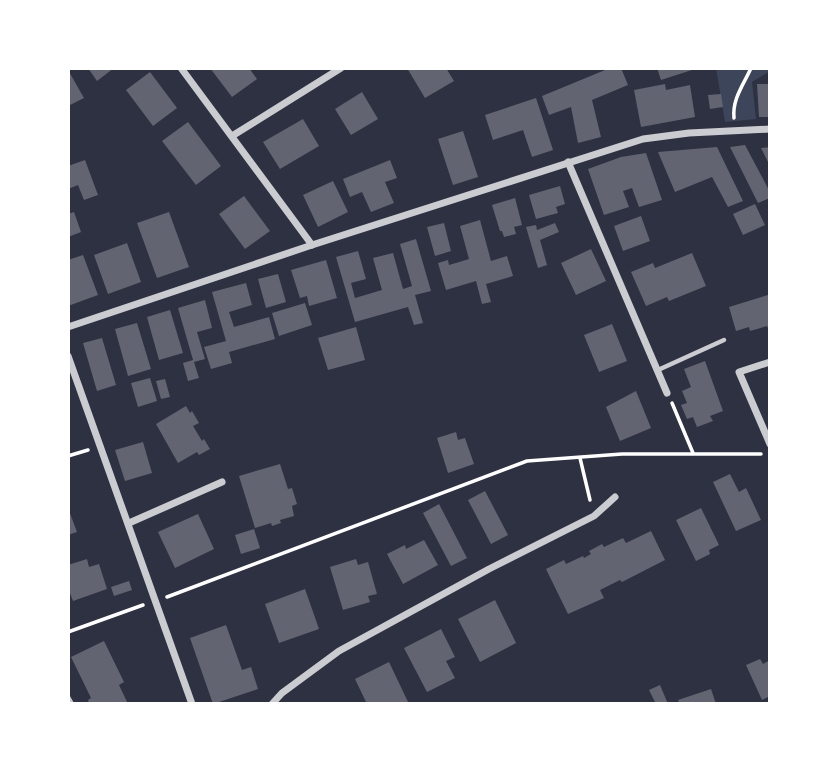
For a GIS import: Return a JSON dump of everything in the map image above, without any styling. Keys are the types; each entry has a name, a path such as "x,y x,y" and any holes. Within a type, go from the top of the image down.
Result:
{"street":[{"path":"181,68 312,245"},
{"path":"232,136 341,68"},
{"path":"68,327 312,245 643,139 770,129"},
{"path":"568,162 667,393"},
{"path":"68,356 192,704"},
{"path":"770,362 739,372 770,444"},
{"path":"129,523 222,482"},
{"path":"272,704 282,693 339,650 594,516 615,497"}],"lane":[{"path":"657,371 724,340"},
{"path":"68,697 72,704"}],"path":[{"path":"736,130 733,111 740,87 751,68"},
{"path":"667,393 693,453"},
{"path":"68,456 100,446"},
{"path":"68,632 527,461 622,454 770,454"},
{"path":"580,458 594,516"}],"shaded area":[{"path":"716,68 770,68 770,71 752,82 756,119 725,122"}],"building":[{"path":"88,68 114,68 97,81"},
{"path":"210,68 249,68 257,79 232,97"},
{"path":"407,68 446,68 454,81 425,98"},
{"path":"610,68 621,68 628,85 592,100 601,137 578,143 571,107 549,115 542,96"},
{"path":"657,68 695,68 695,69 661,80"},
{"path":"68,70 84,98 68,106"},
{"path":"150,72 177,108 153,126 126,90"},
{"path":"665,84 666,90 690,85 695,117 641,127 634,90"},
{"path":"757,84 770,84 770,117 759,117"},
{"path":"362,92 378,119 351,135 335,109"},
{"path":"721,94 723,107 710,109 708,95"},
{"path":"536,98 553,150 532,157 523,130 493,140 485,115"},
{"path":"303,119 319,146 280,169 263,142"},
{"path":"188,122 221,166 196,185 162,141"},
{"path":"463,131 478,177 453,185 438,139"},
{"path":"745,145 770,192 770,198 758,203 730,147"},
{"path":"717,147 743,201 728,207 712,177 675,192 658,152"},
{"path":"770,147 770,166 761,148"},
{"path":"646,153 662,200 639,207 632,188 623,191 629,207 604,215 588,169 621,157"},
{"path":"85,160 98,195 84,200 78,185 68,189 68,166"},
{"path":"390,160 397,178 385,182 394,203 371,212 362,192 350,197 343,179"},
{"path":"333,181 348,212 318,227 303,195"},
{"path":"560,186 565,204 556,207 558,213 536,219 529,195"},
{"path":"244,196 270,231 245,249 219,214"},
{"path":"515,198 522,225 514,227 516,234 504,237 492,205"},
{"path":"755,204 765,225 743,235 733,214"},
{"path":"74,212 81,232 68,237 68,214"},
{"path":"169,212 189,267 157,278 137,223"},
{"path":"641,216 650,241 623,251 614,226"},
{"path":"480,220 491,261 507,256 513,276 486,284 491,302 482,304 476,281 446,290 438,263 448,260 449,265 469,259 460,226"},
{"path":"444,223 451,251 435,256 427,227"},
{"path":"555,223 559,232 540,240 547,265 538,268 526,227 536,225 537,230"},
{"path":"416,239 431,291 415,295 423,323 414,325 408,307 355,322 336,257 358,251 366,279 351,283 355,298 382,290 373,258 393,253 403,289 412,286 400,244"},
{"path":"127,243 141,282 108,294 94,255"},
{"path":"591,249 606,281 576,295 561,263"},
{"path":"692,253 706,286 669,301 667,297 646,306 631,272 653,263 655,268"},
{"path":"83,255 98,295 68,306 68,260"},
{"path":"326,260 337,298 309,306 307,296 300,298 291,270"},
{"path":"278,274 286,302 266,308 258,279"},
{"path":"246,283 252,305 229,312 234,327 269,317 275,339 229,352 232,363 211,369 204,347 226,341 212,292"},
{"path":"768,295 770,332 767,326 750,331 749,327 736,331 729,307"},
{"path":"205,300 212,328 197,332 205,359 194,362 199,378 188,381 183,363 193,360 178,308"},
{"path":"305,303 312,325 279,336 272,313"},
{"path":"170,310 183,353 159,360 147,317"},
{"path":"137,323 151,369 128,376 115,329"},
{"path":"612,324 627,361 599,372 584,335"},
{"path":"356,327 365,360 328,370 318,338"},
{"path":"102,338 116,385 97,391 83,343"},
{"path":"705,361 723,411 710,416 713,421 697,427 693,417 687,419 681,405 687,403 682,391 691,387 684,369"},
{"path":"150,378 157,401 138,407 131,383"},
{"path":"165,379 170,397 161,399 156,381"},
{"path":"636,391 651,428 620,441 606,407"},
{"path":"186,406 199,423 193,426 210,449 199,455 197,452 178,463 156,424"},
{"path":"456,432 458,440 465,438 474,464 448,473 437,438"},
{"path":"143,442 152,473 125,481 115,450"},
{"path":"280,464 288,489 292,488 297,504 292,506 294,516 280,520 281,523 272,526 271,523 255,528 239,476"},
{"path":"730,474 739,492 746,488 761,520 736,531 713,482"},
{"path":"485,491 508,535 491,544 468,500"},
{"path":"439,504 467,558 451,566 423,513"},
{"path":"68,508 77,532 68,535"},
{"path":"701,508 719,545 709,550 710,554 696,561 676,520"},
{"path":"198,514 214,549 175,568 158,532"},
{"path":"254,529 260,548 241,554 235,535"},
{"path":"651,531 665,560 600,590 604,598 568,614 546,569 564,560 566,564 583,556 584,558 591,554 589,551 602,544 604,547 623,538 626,543"},
{"path":"424,540 438,565 403,584 387,554"},
{"path":"87,559 89,567 99,564 107,589 73,601 68,588 68,565"},
{"path":"356,559 358,565 368,562 377,594 368,596 370,602 343,610 330,567"},
{"path":"129,581 132,590 114,596 111,587"},
{"path":"305,589 319,629 279,643 265,604"},
{"path":"495,600 516,643 480,662 458,619"},
{"path":"226,625 242,670 251,667 258,689 213,704 190,638"},
{"path":"441,629 455,657 446,661 455,678 427,692 404,648"},
{"path":"104,641 124,682 119,685 128,704 89,704 88,700 91,698 71,657"},
{"path":"760,659 763,664 770,660 770,696 762,700 746,665"},
{"path":"389,662 409,704 367,704 355,679"},
{"path":"660,685 668,704 656,704 649,690"},
{"path":"711,689 716,704 680,704 678,700"}]}
